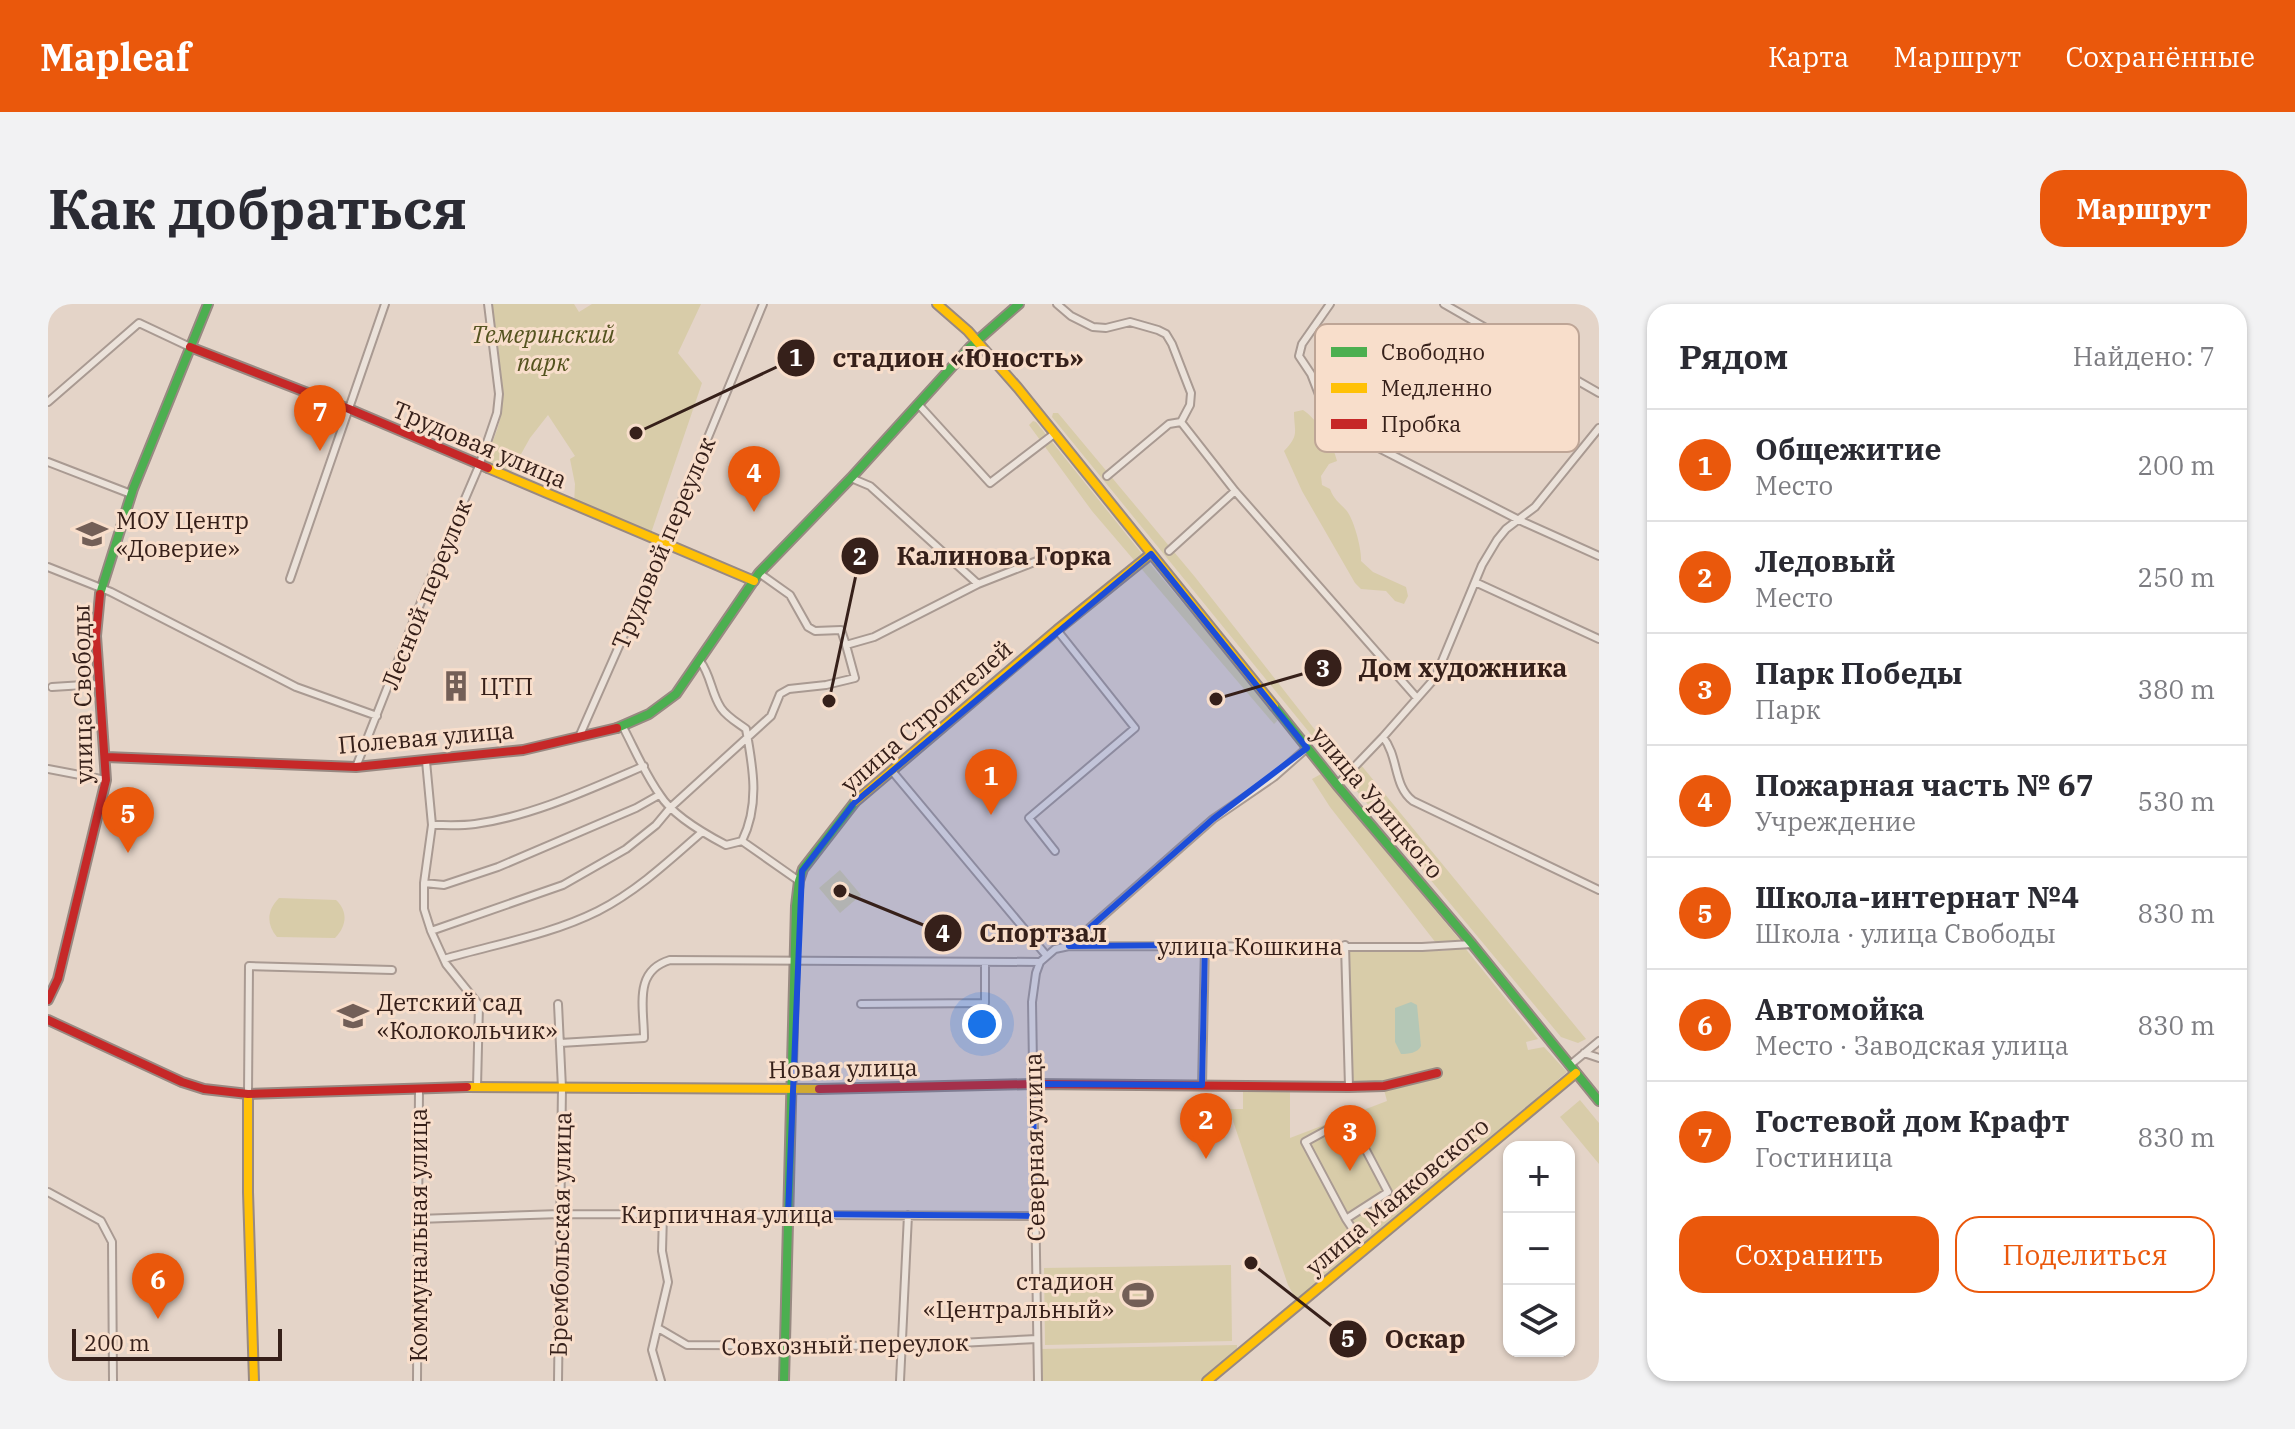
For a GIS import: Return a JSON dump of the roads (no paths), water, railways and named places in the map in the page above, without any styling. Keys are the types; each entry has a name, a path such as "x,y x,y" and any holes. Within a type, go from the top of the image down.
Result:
{"street":[{"name":"улица Свободы","path":"48,1000 58,979 106,780 96,636 101,587 131,494 208,304"},
{"path":"290,579 385,304"},
{"name":"Лесной переулок","path":"356,767 479,466 497,413 499,394 488,304"},
{"name":"Трудовой переулок","path":"579,737 664,544 763,304"},
{"name":"улица Урицкого","path":"937,304 977,341 1337,785 1472,944 1599,1101"},
{"name":"Полевая улица","path":"106,757 356,767 523,750 623,727 649,714 676,694 756,577 977,341 1019,304"},
{"path":"1057,304 1071,316 1093,327 1106,328 1130,322 1166,334 1191,393 1190,405 1181,422"},
{"path":"1316,324 1330,304"},
{"path":"1444,304 1479,324"},
{"path":"48,402 139,323 190,347"},
{"path":"1315,325 1302,344 1299,356 1315,384"},
{"name":"Трудовая улица","path":"190,347 349,409 664,544 756,577"},
{"path":"1579,382 1599,393"},
{"path":"919,405 990,483 1054,434"},
{"path":"1107,476 1169,424 1181,422"},
{"path":"1181,422 1235,491 1417,698"},
{"path":"1337,785 1435,678 1475,582 1497,540 1506,529 1535,507 1599,428"},
{"path":"1387,452 1519,520 1599,556"},
{"path":"48,462 131,494"},
{"path":"851,478 870,486 978,584"},
{"path":"1169,551 1235,491"},
{"name":"улица Строителей","path":"784,1381 796,906 803,869 854,803 1151,554"},
{"path":"846,645 874,637 978,584 1042,559"},
{"name":"Полевая улица","path":"48,567 101,587 296,687 377,716"},
{"path":"431,931 563,885 626,849 656,825 671,807 771,716 780,694 789,689 855,678 841,630 815,631 808,627 790,595 756,577"},
{"path":"1475,582 1599,639"},
{"path":"1055,851 1029,818 1135,728 1057,630"},
{"path":"623,727 659,795 671,807 702,832 726,845 742,841 750,826 754,797 748,736 746,729 722,709 707,670 700,661"},
{"path":"52,687 100,684"},
{"path":"1383,737 1393,753 1404,795 1599,890"},
{"path":"1069,946 1213,819 1274,777 1307,748"},
{"path":"426,761 432,825 424,883 424,909 444,959 479,1005 477,1087"},
{"path":"432,825 474,825 525,812 644,766"},
{"path":"48,769 106,780"},
{"path":"892,771 1046,955"},
{"path":"424,883 444,885 498,867 636,808 659,795"},
{"path":"444,959 554,929 599,911 664,866 702,832"},
{"path":"742,841 799,881"},
{"name":"улица Кошкина","path":"1040,962 1055,949 1069,946 1422,947 1472,944"},
{"path":"1202,1085 1205,945"},
{"path":"1345,945 1349,1087"},
{"path":"560,1043 644,1038 644,982 650,970 670,960 1040,962"},
{"path":"861,1004 985,1003 985,962"},
{"name":"Северная улица","path":"1038,1381 1032,1002 1040,962"},
{"path":"254,1381 248,1192 249,966 392,970"},
{"path":"49,974 58,979"},
{"name":"Брембольская улица","path":"558,1004 562,1088 558,1381"},
{"name":"Новая улица","path":"48,1020 182,1082 204,1089 248,1094 477,1087 791,1090 1033,1084 1349,1087 1384,1086 1437,1073"},
{"path":"1570,1065 1599,1041"},
{"path":"1584,1053 1599,1058"},
{"name":"улица Маяковского","path":"1207,1381 1576,1073"},
{"name":"Коммунальная улица","path":"417,1381 419,1089"},
{"path":"1354,1231 1305,1142 1349,1118 1392,1201"},
{"path":"1353,1146 1362,1141"},
{"path":"1361,1159 1369,1155"},
{"path":"1317,1166 1327,1161"},
{"path":"1368,1173 1376,1170"},
{"path":"1325,1180 1334,1175"},
{"path":"1334,1196 1343,1191"},
{"path":"48,1192 101,1221 112,1242 113,1381"},
{"path":"1346,1219 1388,1192"},
{"name":"Кирпичная улица","path":"418,1219 560,1214 1035,1216"},
{"path":"661,1381 652,1350 668,1282 662,1251 663,1214"},
{"path":"900,1381 908,1215"},
{"name":"Совхозный переулок","path":"658,1328 687,1345 901,1346 1037,1339"}],"place":[{"name":"стадион «Юность»","path":"636,433"},
{"name":"Гостевой дом Крафт","path":"320,451"},
{"name":"Пожарная часть № 67","path":"754,512"},
{"name":"МОУ Центр «Доверие»","path":"92,534"},
{"name":"ЦТП","path":"456,686"},
{"name":"Дом художника","path":"1216,699"},
{"name":"Калинова Горка","path":"829,701"},
{"name":"Общежитие","path":"991,815"},
{"name":"Школа-интернат №4","path":"128,853"},
{"name":"Спортзал","path":"840,891"},
{"name":"Детский сад «Колокольчик»","path":"353,1016"},
{"name":"Ледовый","path":"1206,1159"},
{"name":"Парк Победы","path":"1350,1171"},
{"name":"Оскар","path":"1251,1263"},
{"name":"стадион «Центральный»","path":"1138,1295"},
{"name":"Автомойка","path":"158,1319"}],"park label":[{"name":"Темеринский парк","path":"543,348"}]}
